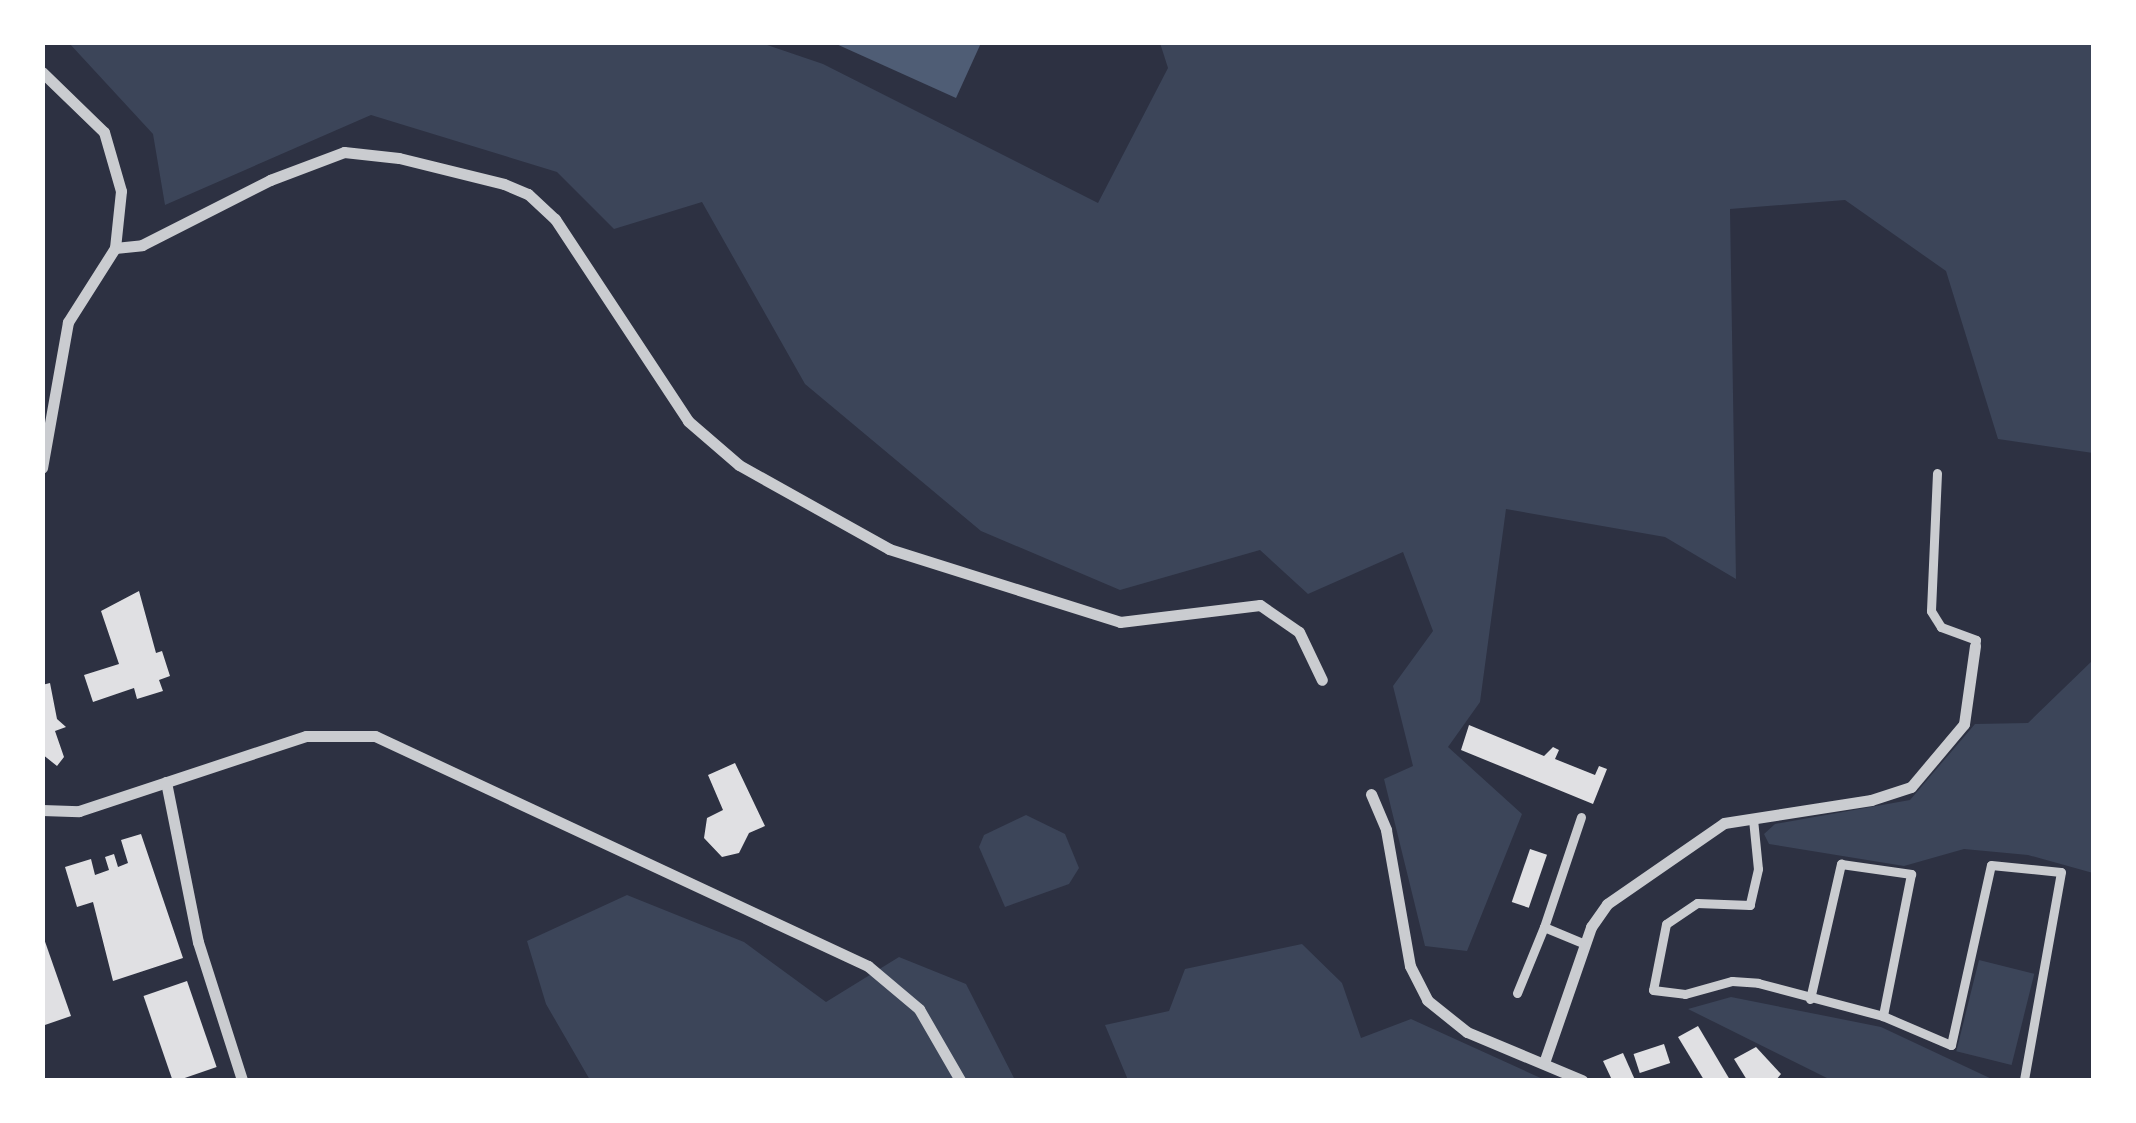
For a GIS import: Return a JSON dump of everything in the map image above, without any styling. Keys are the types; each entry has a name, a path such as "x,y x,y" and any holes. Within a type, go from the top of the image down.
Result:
{"street":[{"path":"42,72 112,146 121,192 115,248 68,322 42,468"},
{"path":"115,248 142,245 270,180 344,152 399,158 504,184 555,219 688,421 738,465 889,549 1120,622 1260,605 1298,632 1322,680"},
{"path":"1545,1060 1585,944 1608,904 1702,833 1911,788 1964,724 1976,640 1940,627 1932,611 1937,473"},
{"path":"42,810 79,811 306,736 335,731 375,736 868,966 919,1009 960,1080"},
{"path":"166,782 198,942 242,1080"},
{"path":"1371,794 1386,830 1410,966 1427,1000 1467,1032 1545,1060 1582,1080"},
{"path":"1518,993 1581,817"},
{"path":"1753,819 1758,869 1750,905 1697,903 1666,924 1653,990 1685,994 1732,981 1882,1016 1951,1045 1991,865 2062,872 2024,1080"},
{"path":"1810,998 1841,864 1911,874 1882,1016"},
{"path":"1544,927 1585,944"}],"shaded area":[{"path":"69,43 761,43 823,64 1098,203 1168,68 1160,43 2093,43 2093,453 1998,439 1946,271 1845,200 1730,209 1736,579 1665,537 1506,509 1480,702 1448,747 1522,814 1467,951 1425,946 1384,779 1413,766 1393,686 1433,631 1403,552 1308,594 1260,550 1120,590 981,531 805,384 702,202 614,229 557,172 371,115 165,205 153,134"},
{"path":"834,43 981,43 956,98"},
{"path":"2093,660 2093,873 2028,855 1964,849 1904,866 1769,844 1764,834 1775,824 1910,800 1975,724 2028,723"},
{"path":"1026,815 1065,834 1079,868 1069,884 1005,907 979,847 984,835"},
{"path":"627,895 744,942 826,1002 899,957 966,984 1015,1080 590,1080 546,1004 527,941"},
{"path":"1302,944 1342,983 1361,1038 1411,1019 1545,1080 1128,1080 1105,1025 1169,1011 1185,969"},
{"path":"1979,960 2034,974 2012,1065 1956,1051"},
{"path":"1731,997 1881,1027 1994,1080 1831,1080 1688,1009"}],"building":[{"path":"139,591 156,653 162,651 170,676 159,680 163,691 137,699 134,688 93,702 84,675 119,664 101,611"},
{"path":"50,683 57,719 66,727 55,731 64,757 57,766 42,754 42,685"},
{"path":"1469,725 1544,756 1553,747 1559,750 1555,759 1595,775 1599,766 1607,769 1593,804 1461,750"},
{"path":"735,763 765,826 749,833 739,853 722,857 704,838 707,818 723,810 708,775"},
{"path":"141,834 183,958 113,981 93,902 77,907 65,867 91,859 95,875 109,870 105,857 114,854 118,867 128,863 121,840"},
{"path":"1530,849 1547,855 1529,908 1512,902"},
{"path":"42,933 71,1016 42,1026"},
{"path":"187,981 217,1067 172,1080 144,996"},
{"path":"1698,1026 1730,1080 1704,1080 1678,1037"},
{"path":"1664,1044 1670,1063 1640,1073 1634,1054"},
{"path":"1756,1047 1781,1074 1776,1080 1747,1080 1734,1059"},
{"path":"1623,1053 1635,1080 1612,1080 1603,1061"}]}
